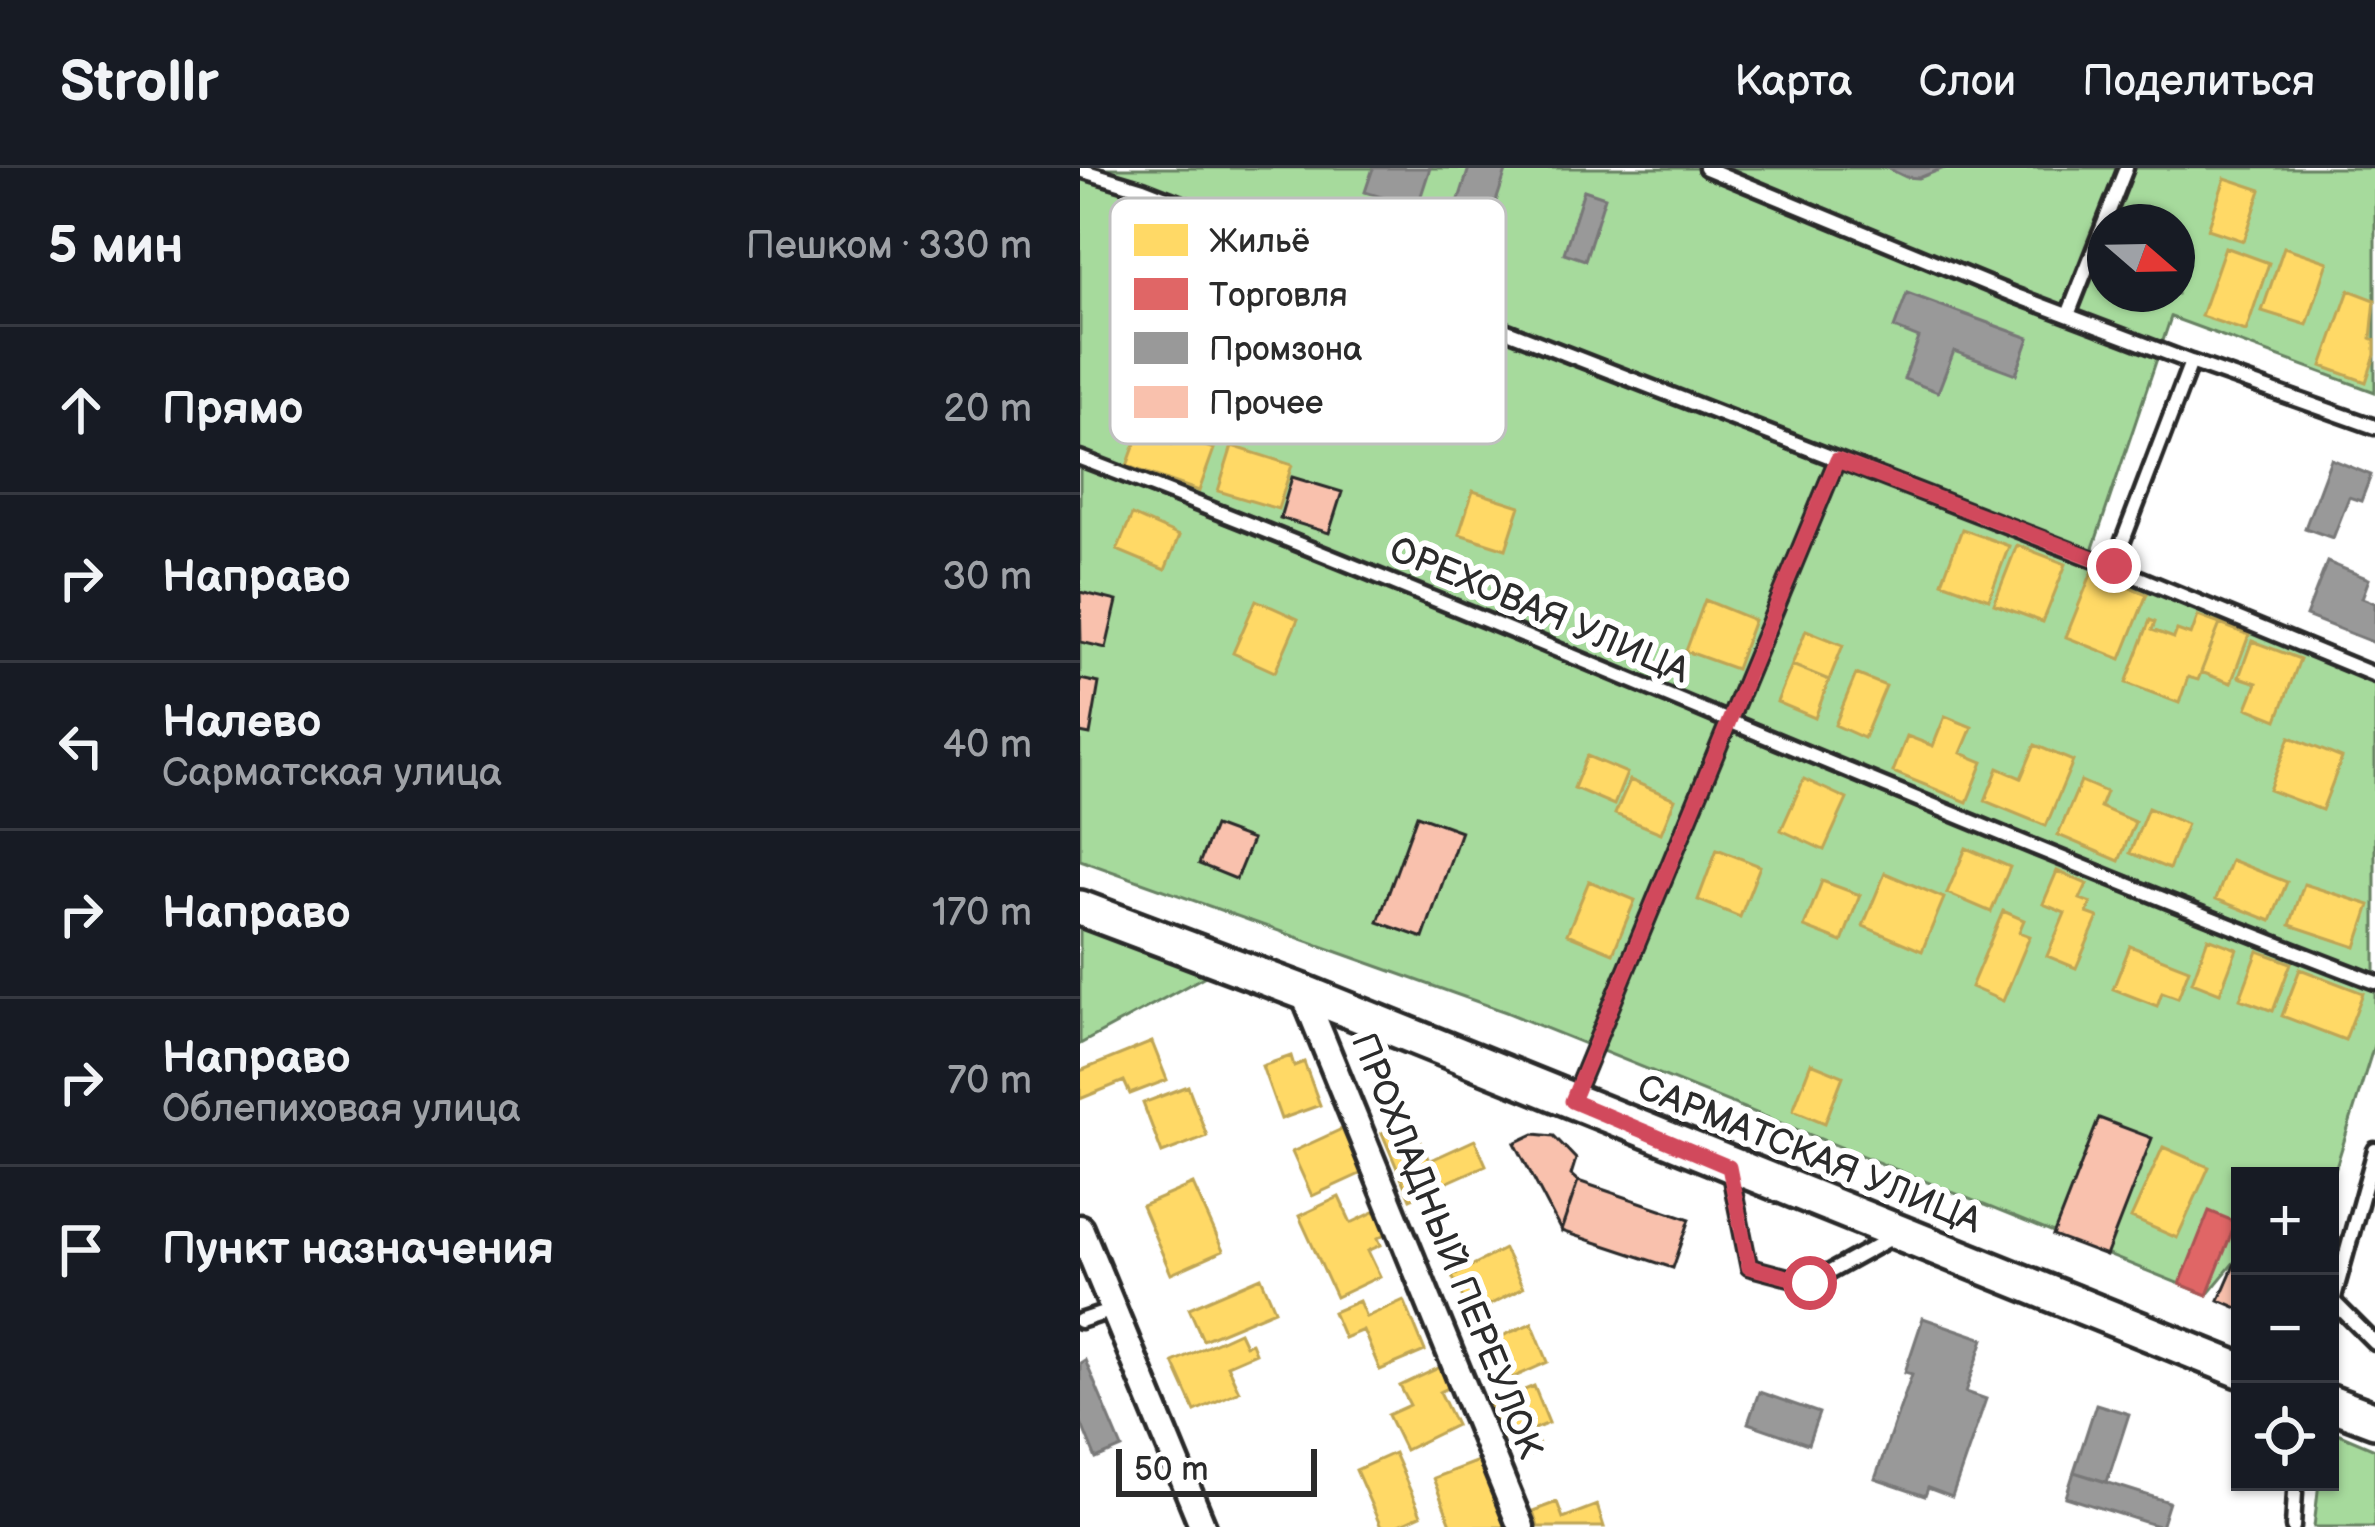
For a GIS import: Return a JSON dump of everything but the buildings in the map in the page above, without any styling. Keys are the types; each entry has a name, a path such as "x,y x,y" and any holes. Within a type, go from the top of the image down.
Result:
{"main road":[{"name":"САРМАТСКАЯ УЛИЦА","path":"1080,908 1303,992 2231,1366"},
{"path":"2339,1406 2375,1420"}],"street":[{"name":"ПРОХЛАДНЫЙ ПЕРЕУЛОК","path":"1303,992 1522,1527"},
{"path":"1080,1228 1202,1526"}],"lane":[{"path":"1706,168 2068,316 2375,427"},
{"path":"2068,316 2126,168"},
{"path":"1080,170 1166,198"},
{"path":"1506,331 2114,566 2375,675"},
{"path":"2114,566 2192,362"},
{"name":"ОРЕХОВАЯ УЛИЦА","path":"1080,458 1263,528 1730,724 2375,982"},
{"path":"1572,1101 1837,460"},
{"path":"2375,1150 2333,1300 2375,1343"},
{"path":"1729,1167 1749,1267 1810,1283 1898,1234"},
{"path":"1080,1321 1114,1310"},
{"path":"2293,1527 2295,1492"}],"green space":[{"path":"1080,168 2375,168 2375,392 2171,317 2088,563 2375,680 2375,1042 2336,1167 2231,1167 2231,1266 2207,1295 1506,1012 1080,860"},
{"path":"1080,922 1209,974 1080,1044"},
{"path":"2339,1434 2375,1449 2375,1527 2314,1527 2318,1491 2339,1491"}],"route":[{"path":"1810,1283 1749,1267 1729,1167 1572,1101 1837,460 2114,566"}]}
